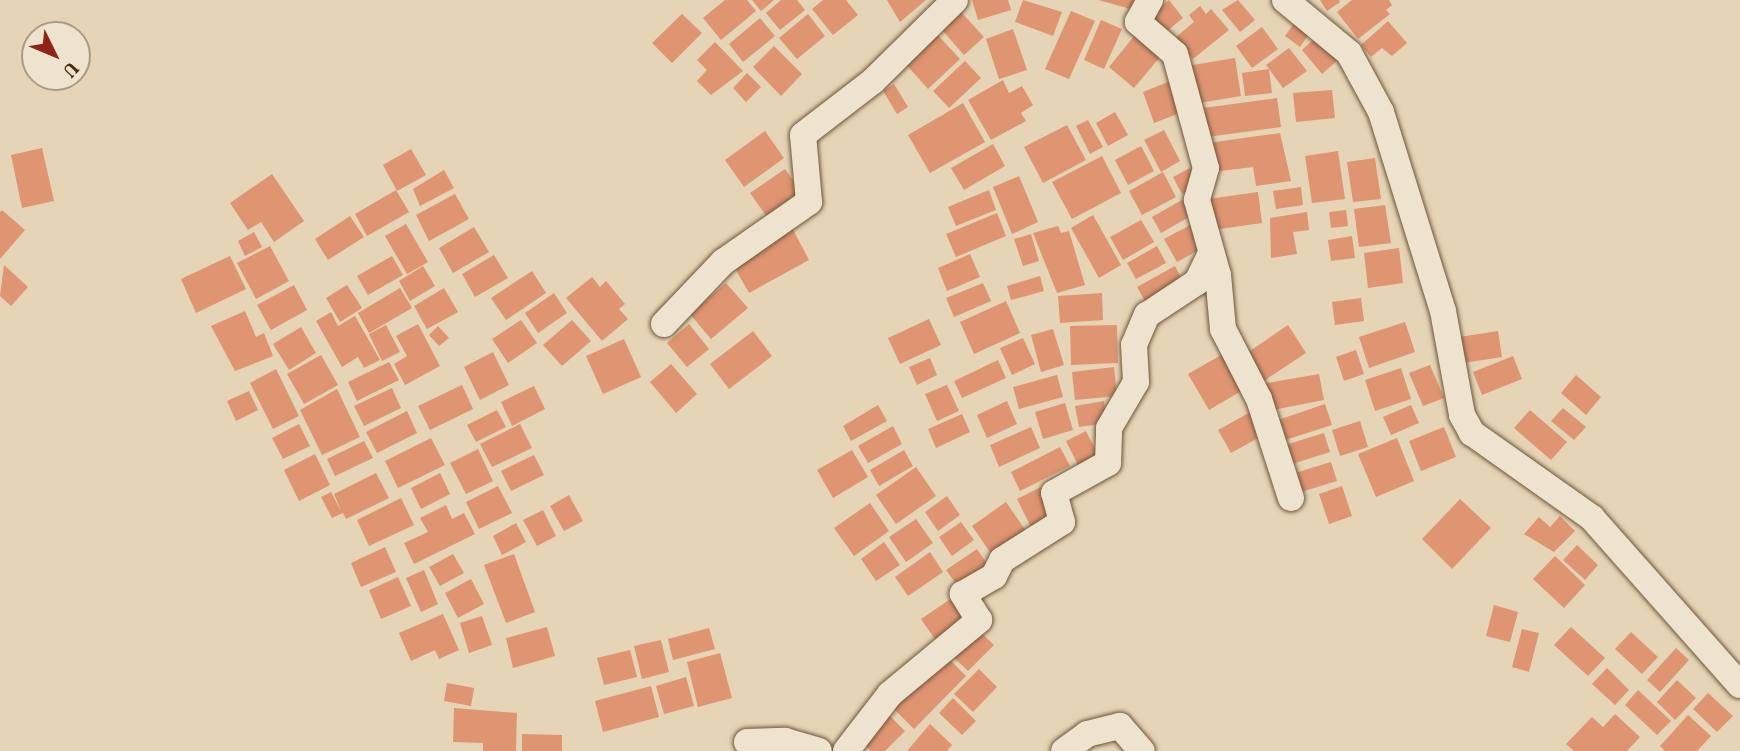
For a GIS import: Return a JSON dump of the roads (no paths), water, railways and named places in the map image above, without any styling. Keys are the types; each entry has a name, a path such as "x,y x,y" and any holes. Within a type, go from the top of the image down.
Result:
{"street":[{"path":"664,324 723,261 809,202 803,135 873,81 955,0"},
{"path":"1150,0 1138,22 1175,54 1206,168 1197,200 1223,330 1259,399 1291,498"},
{"path":"1285,0 1349,53 1381,112 1443,311 1462,415 1472,433 1592,518 1740,685"},
{"path":"846,751 890,694 979,620 963,594 994,576 1002,560 1062,522 1054,493 1108,463 1109,428 1136,382 1134,345 1147,315 1196,282 1210,255"},
{"path":"1064,751 1087,734 1120,726 1143,751"},
{"path":"747,742 785,741 819,751"}]}
